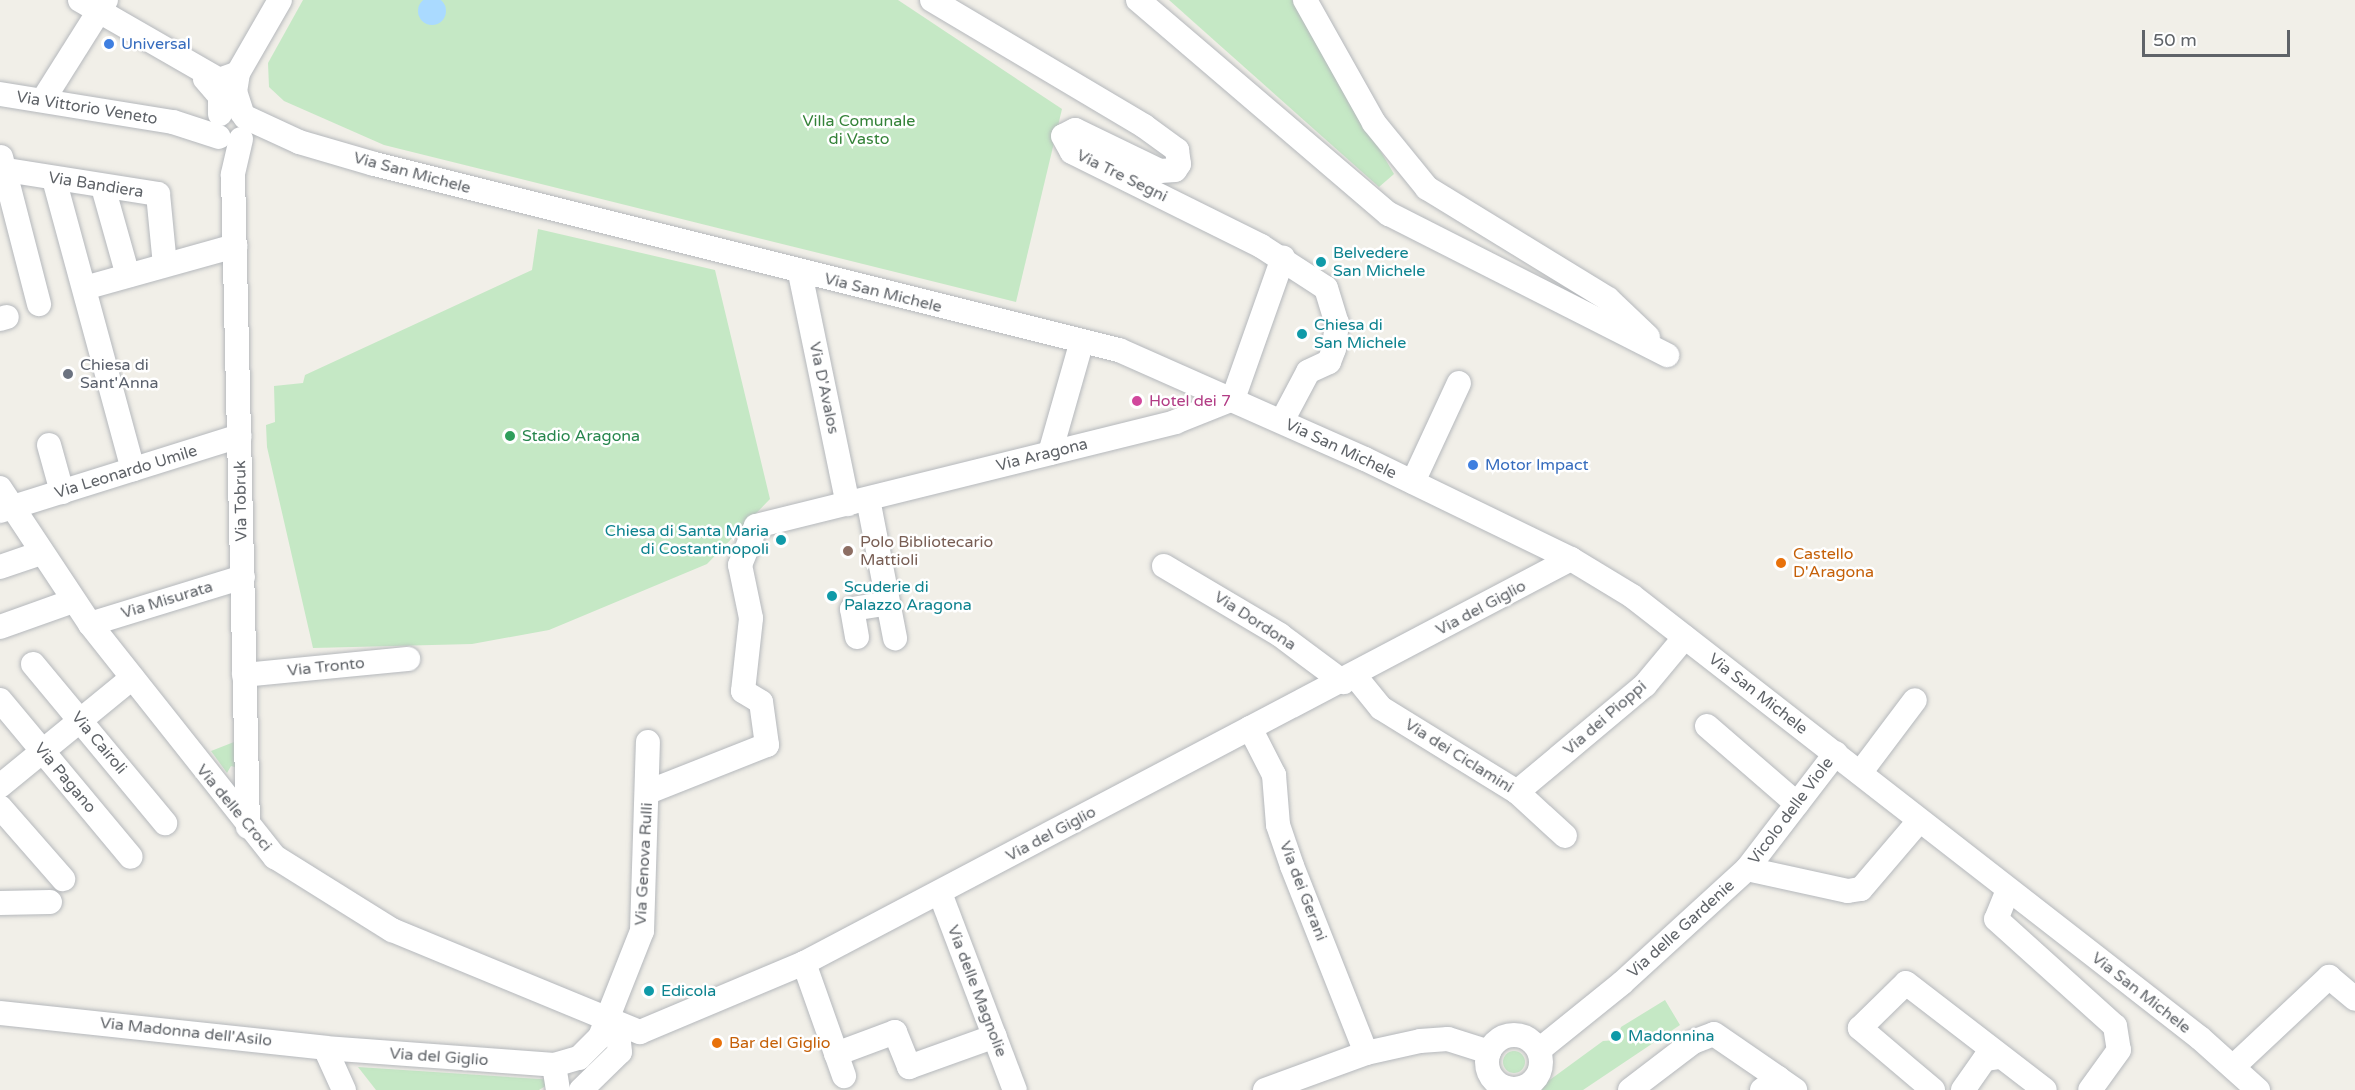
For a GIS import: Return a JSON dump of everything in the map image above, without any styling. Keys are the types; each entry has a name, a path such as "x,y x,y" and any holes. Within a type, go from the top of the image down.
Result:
{"street":[{"path":"225,126 238,73 280,0"},
{"name":"Via Tre Segni","path":"932,0 1144,126 1180,156 1175,170 1160,171 1075,130 1063,136 1072,152 1283,258"},
{"path":"1138,0 1389,214 1667,355 1608,299 1427,188 1374,123 1305,0"},
{"path":"44,100 95,4 212,80 224,81 238,73"},
{"path":"212,80 220,96 225,126"},
{"name":"Via Vittorio Veneto","path":"0,94 173,122 225,126"},
{"name":"Via San Michele","path":"225,126 299,142 800,273 1082,341 1155,362 1413,482 1571,560 1685,637 1836,753 1919,821 2233,1067 2258,1090"},
{"name":"Via Tobruk","path":"225,126 233,175 248,827"},
{"path":"1,164 39,304"},
{"name":"Via Bandiera","path":"1,164 54,178 158,194 165,265"},
{"path":"54,178 88,290 133,469"},
{"path":"103,187 128,276"},
{"path":"88,290 128,276 235,246"},
{"path":"1233,399 1283,258 1326,288 1337,323 1329,362 1312,366 1282,422"},
{"name":"Via D'Avalos","path":"800,273 858,501 888,603 895,638"},
{"path":"1050,453 1082,341"},
{"path":"1413,482 1459,383"},
{"name":"Via Aragona","path":"756,526 1175,422 1233,399"},
{"name":"Via Leonardo Umile","path":"4,502 62,492 240,436"},
{"path":"49,445 62,492"},
{"name":"Via delle Croci","path":"4,502 90,624 248,827 274,857 392,930 603,1027"},
{"name":"Via Genova Rulli","path":"648,792 767,746 761,702 743,691 751,618 740,565 756,526"},
{"path":"0,567 41,553"},
{"name":"Via del Giglio","path":"325,1048 554,1065 579,1059 603,1027 640,1032 804,963 1250,728 1349,679 1571,560"},
{"name":"Via Dordona","path":"1164,566 1349,679"},
{"name":"Via Misurata","path":"90,624 243,577"},
{"path":"0,627 73,601"},
{"path":"857,637 852,609 888,603"},
{"name":"Via dei Pioppi","path":"1517,792 1645,685 1685,637"},
{"name":"Via Tronto","path":"244,675 408,659"},
{"name":"Via Cairoli","path":"33,664 165,823"},
{"path":"0,786 132,678"},
{"name":"Via dei Ciclamini","path":"1349,679 1381,708 1517,792 1565,836"},
{"name":"Via Pagano","path":"0,699 131,856"},
{"path":"1860,773 1915,700"},
{"path":"1707,726 1797,804"},
{"name":"Via dei Gerani","path":"1250,728 1274,775 1278,825 1292,866 1366,1053"},
{"name":"Via Genova Rulli","path":"603,1027 642,932 648,742"},
{"name":"Vicolo delle Viole","path":"1747,869 1836,753"},
{"path":"0,807 63,879"},
{"name":"Via delle Gardenie","path":"1539,1050 1622,983 1747,869 1848,891 1861,889 1919,821"},
{"path":"2008,890 1996,919 2115,1026 2119,1050 2090,1090"},
{"name":"Via delle Magnolie","path":"940,892 1015,1090"},
{"path":"0,903 50,902"},
{"path":"804,963 840,1065 895,1032 909,1067 994,1036"},
{"path":"2233,1067 2329,976 2338,979 2355,999"},
{"path":"1933,1090 1860,1028 1906,983 2045,1090"},
{"name":"Via Madonna dell'Asilo","path":"0,1013 325,1048"},
{"path":"581,1090 620,1052 618,1032 603,1027"},
{"path":"1517,1035 1539,1050 1541,1066 1533,1082 1518,1089 1500,1088 1489,1071 1489,1052 1500,1039 1517,1035"},
{"path":"1630,1090 1693,1042 1714,1035 1778,1086"},
{"path":"1265,1090 1366,1053 1448,1039 1489,1052"},
{"path":"325,1048 344,1090"},
{"path":"1963,1090 1985,1059 2000,1056"},
{"path":"554,1065 558,1090"}],"green space":[{"name":"Villa Comunale di Vasto","path":"303,0 898,0 1062,109 1016,302 384,145 284,101 269,87 268,63"},
{"path":"1169,0 1292,0 1394,174 1379,187"},
{"name":"Stadio Aragona","path":"538,229 715,270 770,499 707,564 549,630 472,644 313,648 267,447 266,425 275,422 274,386 303,383 305,375 532,270"},
{"path":"234,742 238,768 231,766 227,773 211,751"},
{"path":"1665,1000 1680,1025 1583,1090 1536,1090 1603,1041 1617,1040 1621,1027"},
{"path":"1514,1051 1524,1058 1525,1062 1518,1072 1514,1073 1504,1066 1503,1062 1510,1052"},
{"path":"358,1067 555,1080 539,1090 376,1090"}],"water":[{"path":"432,-3 442,1 446,11 442,21 432,25 422,21 418,11 422,1"}],"place":[{"name":"Universal","path":"109,44"},
{"name":"Belvedere San Michele","path":"1321,262"},
{"name":"Chiesa di San Michele","path":"1302,334"},
{"name":"Chiesa di Sant'Anna","path":"68,374"},
{"name":"Hotel dei 7","path":"1137,401"},
{"name":"Stadio Aragona","path":"510,436"},
{"name":"Motor Impact","path":"1473,465"},
{"name":"Chiesa di Santa Maria di Costantinopoli","path":"781,540"},
{"name":"Polo Bibliotecario Mattioli","path":"848,551"},
{"name":"Castello D'Aragona","path":"1781,563"},
{"name":"Scuderie di Palazzo Aragona","path":"832,596"},
{"name":"Edicola","path":"649,991"},
{"name":"Madonnina","path":"1616,1036"},
{"name":"Bar del Giglio","path":"717,1043"}]}
